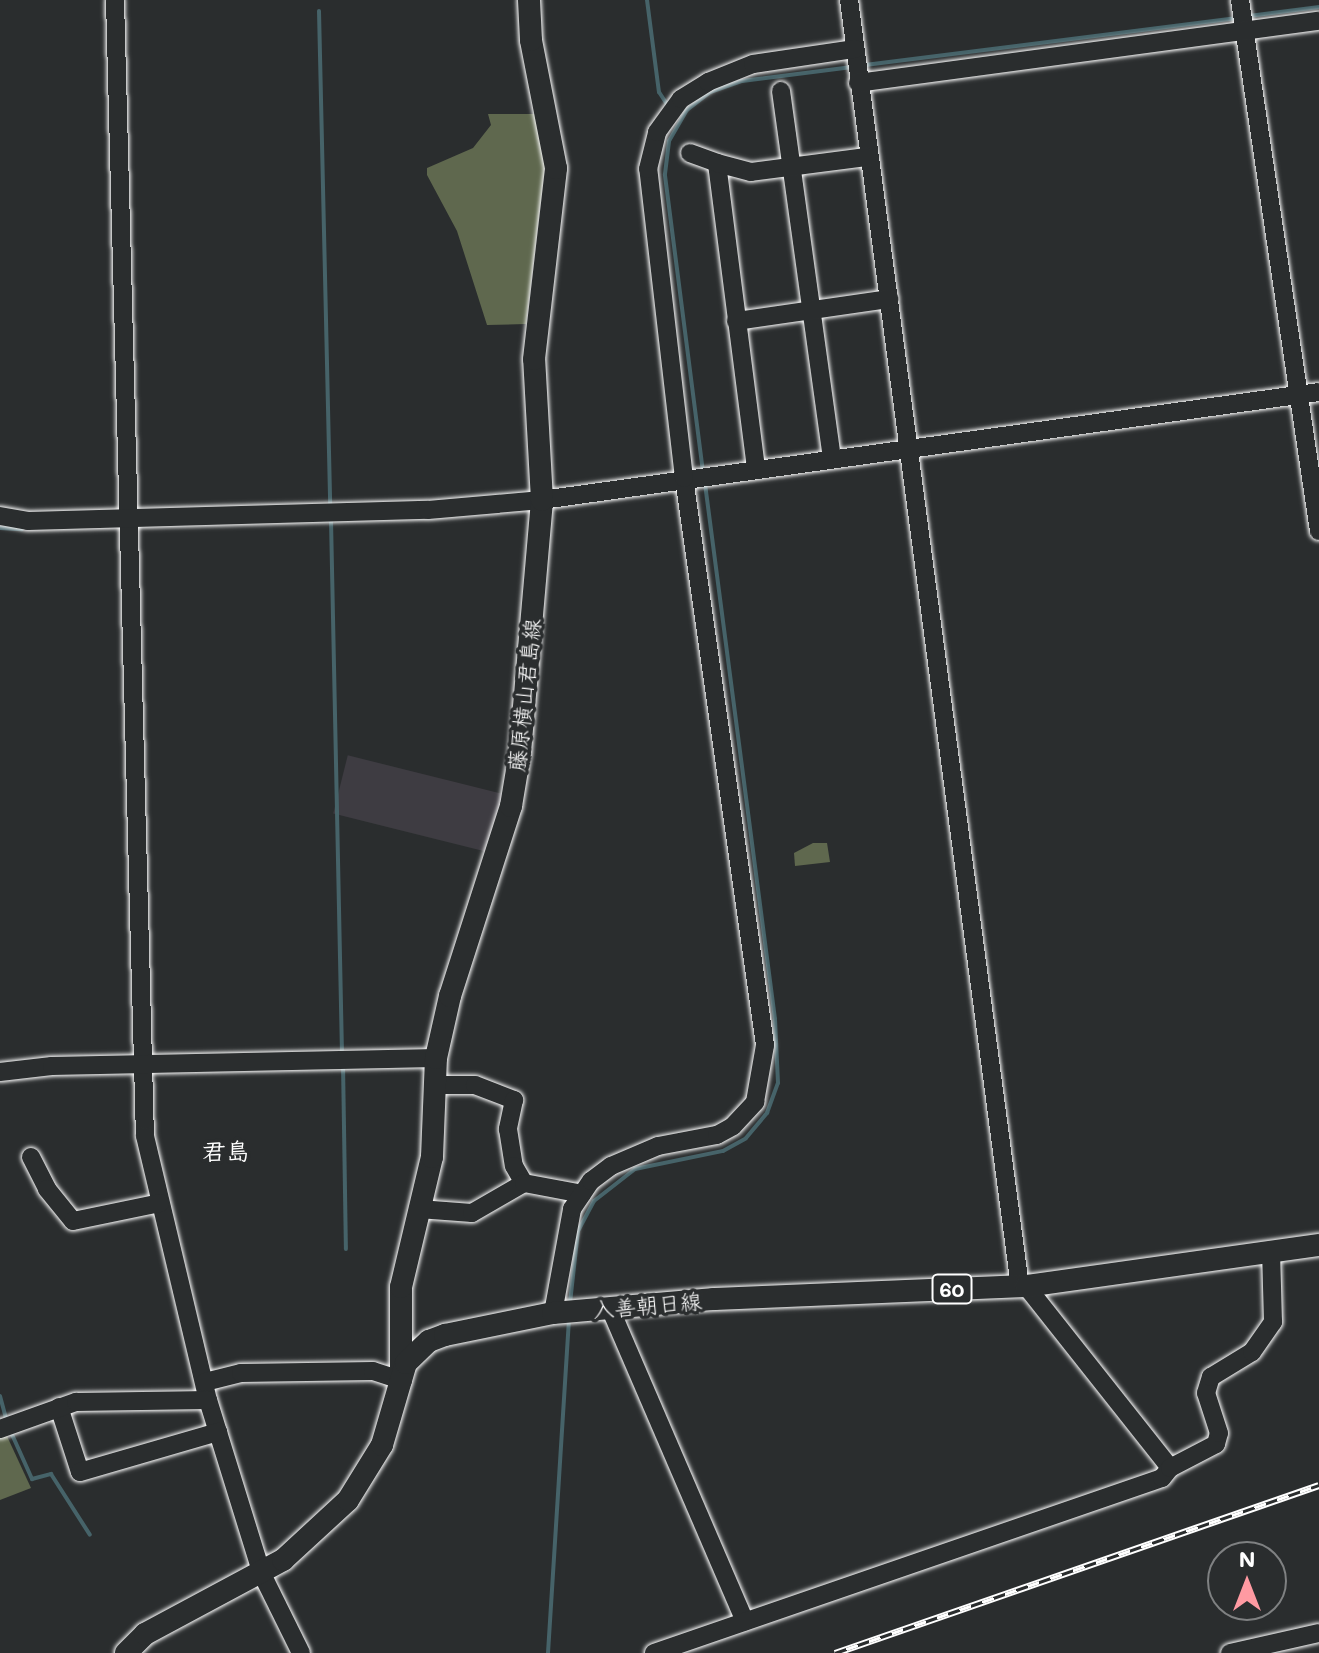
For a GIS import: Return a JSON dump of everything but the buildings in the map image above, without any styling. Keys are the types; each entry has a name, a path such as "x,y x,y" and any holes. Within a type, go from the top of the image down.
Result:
{"main road":[{"name":"藤原横山君島線","path":"401,1380 401,1287 432,1157 436,1058 450,996 511,806 542,500 534,359 556,168 531,40 529,0"},
{"name":"入善朝日線","path":"126,1653 145,1634 262,1574 348,1500 382,1445 406,1363 429,1341 553,1313 1023,1286 1319,1245"}],"street":[{"path":"115,0 145,1136 218,1432 262,1574 301,1653"},
{"path":"849,0 906,447 1023,1286 1170,1468"},
{"path":"1240,2 1296,395 1319,531"},
{"path":"858,79 1319,21"},
{"path":"553,1313 572,1209 582,1194 611,1166 658,1146 717,1135 733,1126 755,1102 765,1045 684,478 648,169 657,132 681,99 708,82 753,64 855,49"},
{"path":"781,91 832,457"},
{"path":"690,153 751,172 867,157"},
{"path":"717,163 756,468"},
{"path":"736,321 889,299"},
{"path":"0,516 28,521 428,510 542,500 832,457 1319,392"},
{"path":"0,1072 141,1065 436,1058"},
{"path":"435,1085 475,1085 514,1100 508,1129 514,1166 524,1183"},
{"path":"31,1157 47,1189 73,1221 160,1203"},
{"path":"419,1209 472,1213 524,1183 582,1194"},
{"path":"654,1653 1162,1478 1170,1468 1216,1444 1219,1433 1206,1393 1211,1377 1252,1352 1273,1322 1271,1251"},
{"path":"610,1308 745,1621"},
{"path":"0,1429 59,1407 207,1391 241,1373 373,1371 401,1380"},
{"path":"59,1407 80,1472 218,1432"},
{"path":"1230,1653 1319,1633"}],"shaded area":[{"path":"348,755 503,794 488,852 333,814"}],"green space":[{"path":"488,114 536,114 545,166 526,324 487,325 457,231 427,175 427,168 473,148 491,125"},
{"path":"813,843 827,843 830,862 795,866 794,853"},
{"path":"6,1434 31,1488 0,1500 0,1436"}],"waterway":[{"path":"647,0 659,92 668,106"},
{"path":"1249,16 1319,7"},
{"path":"319,11 330,507"},
{"path":"865,65 1237,18"},
{"path":"703,472 665,174 669,141 687,110 710,92 742,81 852,67"},
{"path":"570,1303 578,1231 594,1201 635,1169 723,1151 746,1138 767,1113 778,1083 775,1019 705,484"},
{"path":"331,520 342,1055"},
{"path":"0,528 22,529"},
{"path":"343,1064 346,1249"},
{"path":"548,1653 569,1320"},
{"path":"0,1396 7,1422"},
{"path":"10,1430 32,1479 51,1474 90,1535"}],"railway":[{"path":"835,1653 1319,1485"}],"district":[{"name":"君島","path":"226,1151"}]}
